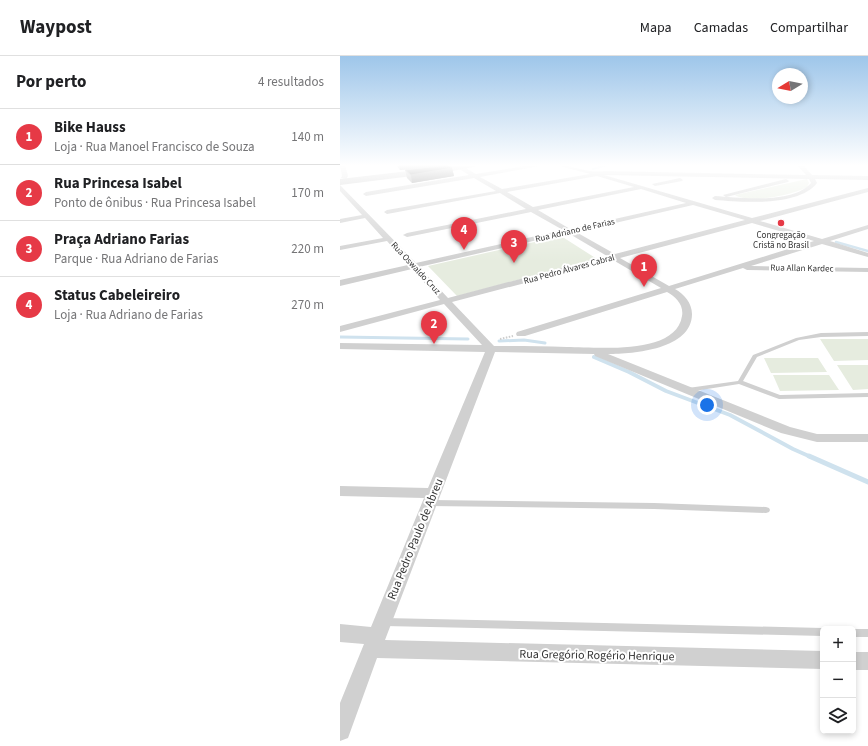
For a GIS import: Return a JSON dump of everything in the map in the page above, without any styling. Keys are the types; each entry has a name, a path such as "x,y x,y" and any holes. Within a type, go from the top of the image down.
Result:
{"street":[{"name":"Rua Oswaldo Cruz","path":"349,197 489,346"},
{"path":"387,212 467,197"},
{"path":"340,346 489,346 594,352 644,347 664,342 678,334 685,324 687,312 681,298 667,288 511,197"},
{"path":"407,235 593,197"},
{"path":"675,197 868,255"},
{"path":"716,197 712,198 740,200 781,197"},
{"path":"733,197 740,200"},
{"name":"Rua Pedro Álvares Cabral","path":"340,328 841,197"},
{"name":"Rua Adriano de Farias","path":"340,283 693,203"},
{"path":"340,221 367,216"},
{"path":"521,334 868,227"},
{"path":"340,248 388,239"},
{"name":"Rua Allan Kardec","path":"736,267 868,270"},
{"name":"Rua Pedro Paulo de Abreu","path":"340,730 489,346"},
{"path":"594,352 786,430 817,438 868,438"},
{"path":"340,491 431,498"},
{"name":"Rua Gregório Rogério Henrique","path":"340,633 820,660"},
{"path":"856,660 868,661"}],"lane":[{"path":"740,382 755,356 798,339 821,335 868,334"},
{"path":"688,390 740,382 779,397 868,395"},
{"path":"431,498 766,510"},
{"path":"377,636 820,632"},
{"path":"856,633 868,633"}],"path":[{"path":"489,346 521,334"}],"shaded area":[{"path":"739,197 770,197 760,199"},
{"path":"561,236 597,259 457,296 428,266"},
{"path":"820,339 868,339 868,360 834,361"},
{"path":"764,358 818,358 827,372 771,373"},
{"path":"837,365 868,365 868,389 853,390"},
{"path":"773,375 829,375 839,390 780,391"}],"waterway":[{"path":"836,242 868,251"},
{"path":"340,337 468,339"},
{"path":"499,341 524,340 545,343"},
{"path":"594,357 629,372 666,391 730,415 811,457"},
{"path":"809,456 868,482"}],"place":[{"name":"Congregação Cristã no Brasil","path":"781,223"},
{"name":"Status Cabeleireiro","path":"464,250"},
{"name":"Praça Adriano Farias","path":"514,263"},
{"name":"Bike Hauss","path":"644,287"},
{"name":"Rua Princesa Isabel","path":"434,344"}]}
